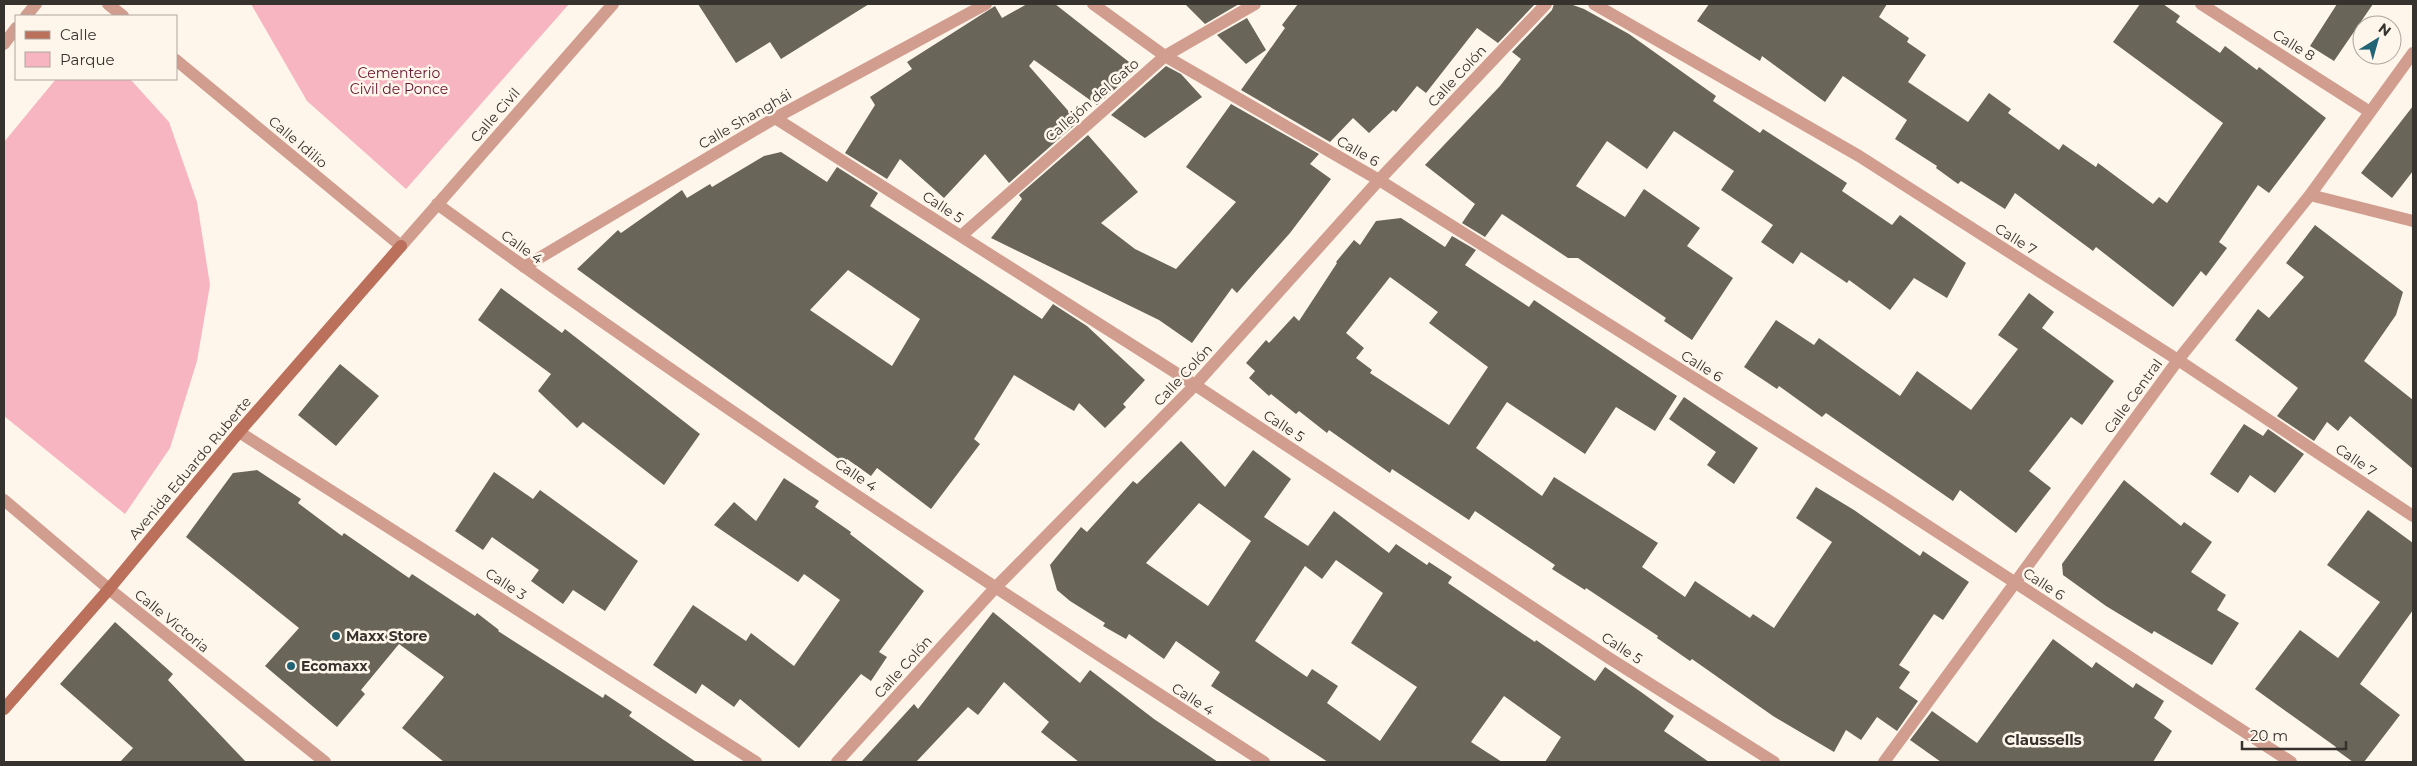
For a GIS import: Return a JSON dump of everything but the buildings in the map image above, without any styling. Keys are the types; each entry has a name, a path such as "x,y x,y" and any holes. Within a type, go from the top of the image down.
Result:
{"street":[{"path":"27,15 36,4"},
{"path":"108,4 122,15"},
{"name":"Calle Civil","path":"401,246 613,4"},
{"name":"Calle Shanghái","path":"524,267 775,118 986,4"},
{"name":"Calle 6","path":"1093,4 1165,56 1379,180 1876,493 2291,762"},
{"name":"Callejón del Gato","path":"960,236 1165,56 1255,4"},
{"name":"Calle Colón","path":"837,762 994,588 1195,385 1379,180 1546,4"},
{"name":"Calle 7","path":"1594,4 1858,156 2178,360 2413,516"},
{"name":"Calle 8","path":"2201,4 2370,112"},
{"path":"4,44 15,29"},
{"name":"Calle Central","path":"1884,762 2178,360 2310,195 2413,53"},
{"name":"Calle Idilio","path":"178,62 401,246"},
{"name":"Calle 5","path":"775,118 1195,385 1609,658 1774,762"},
{"path":"2310,195 2413,221"},
{"name":"Calle 4","path":"436,204 524,267 994,588 1264,762"},
{"name":"Avenida Eduardo Ruberte","path":"4,709 109,589 239,432 401,246"},
{"name":"Calle 3","path":"239,432 756,762"},
{"name":"Calle Victoria","path":"4,500 109,589 325,762"}],"green space":[{"name":"Cementerio Civil de Ponce","path":"251,4 569,4 406,189 307,101"},
{"path":"55,80 131,80 169,122 197,202 210,285 197,361 170,448 125,514 4,416 4,142"}],"place":[{"name":"Maxx Store","path":"336,636"},
{"name":"Ecomaxx","path":"291,666"}],"district":[{"name":"Claussells","path":"2043,740"}]}
